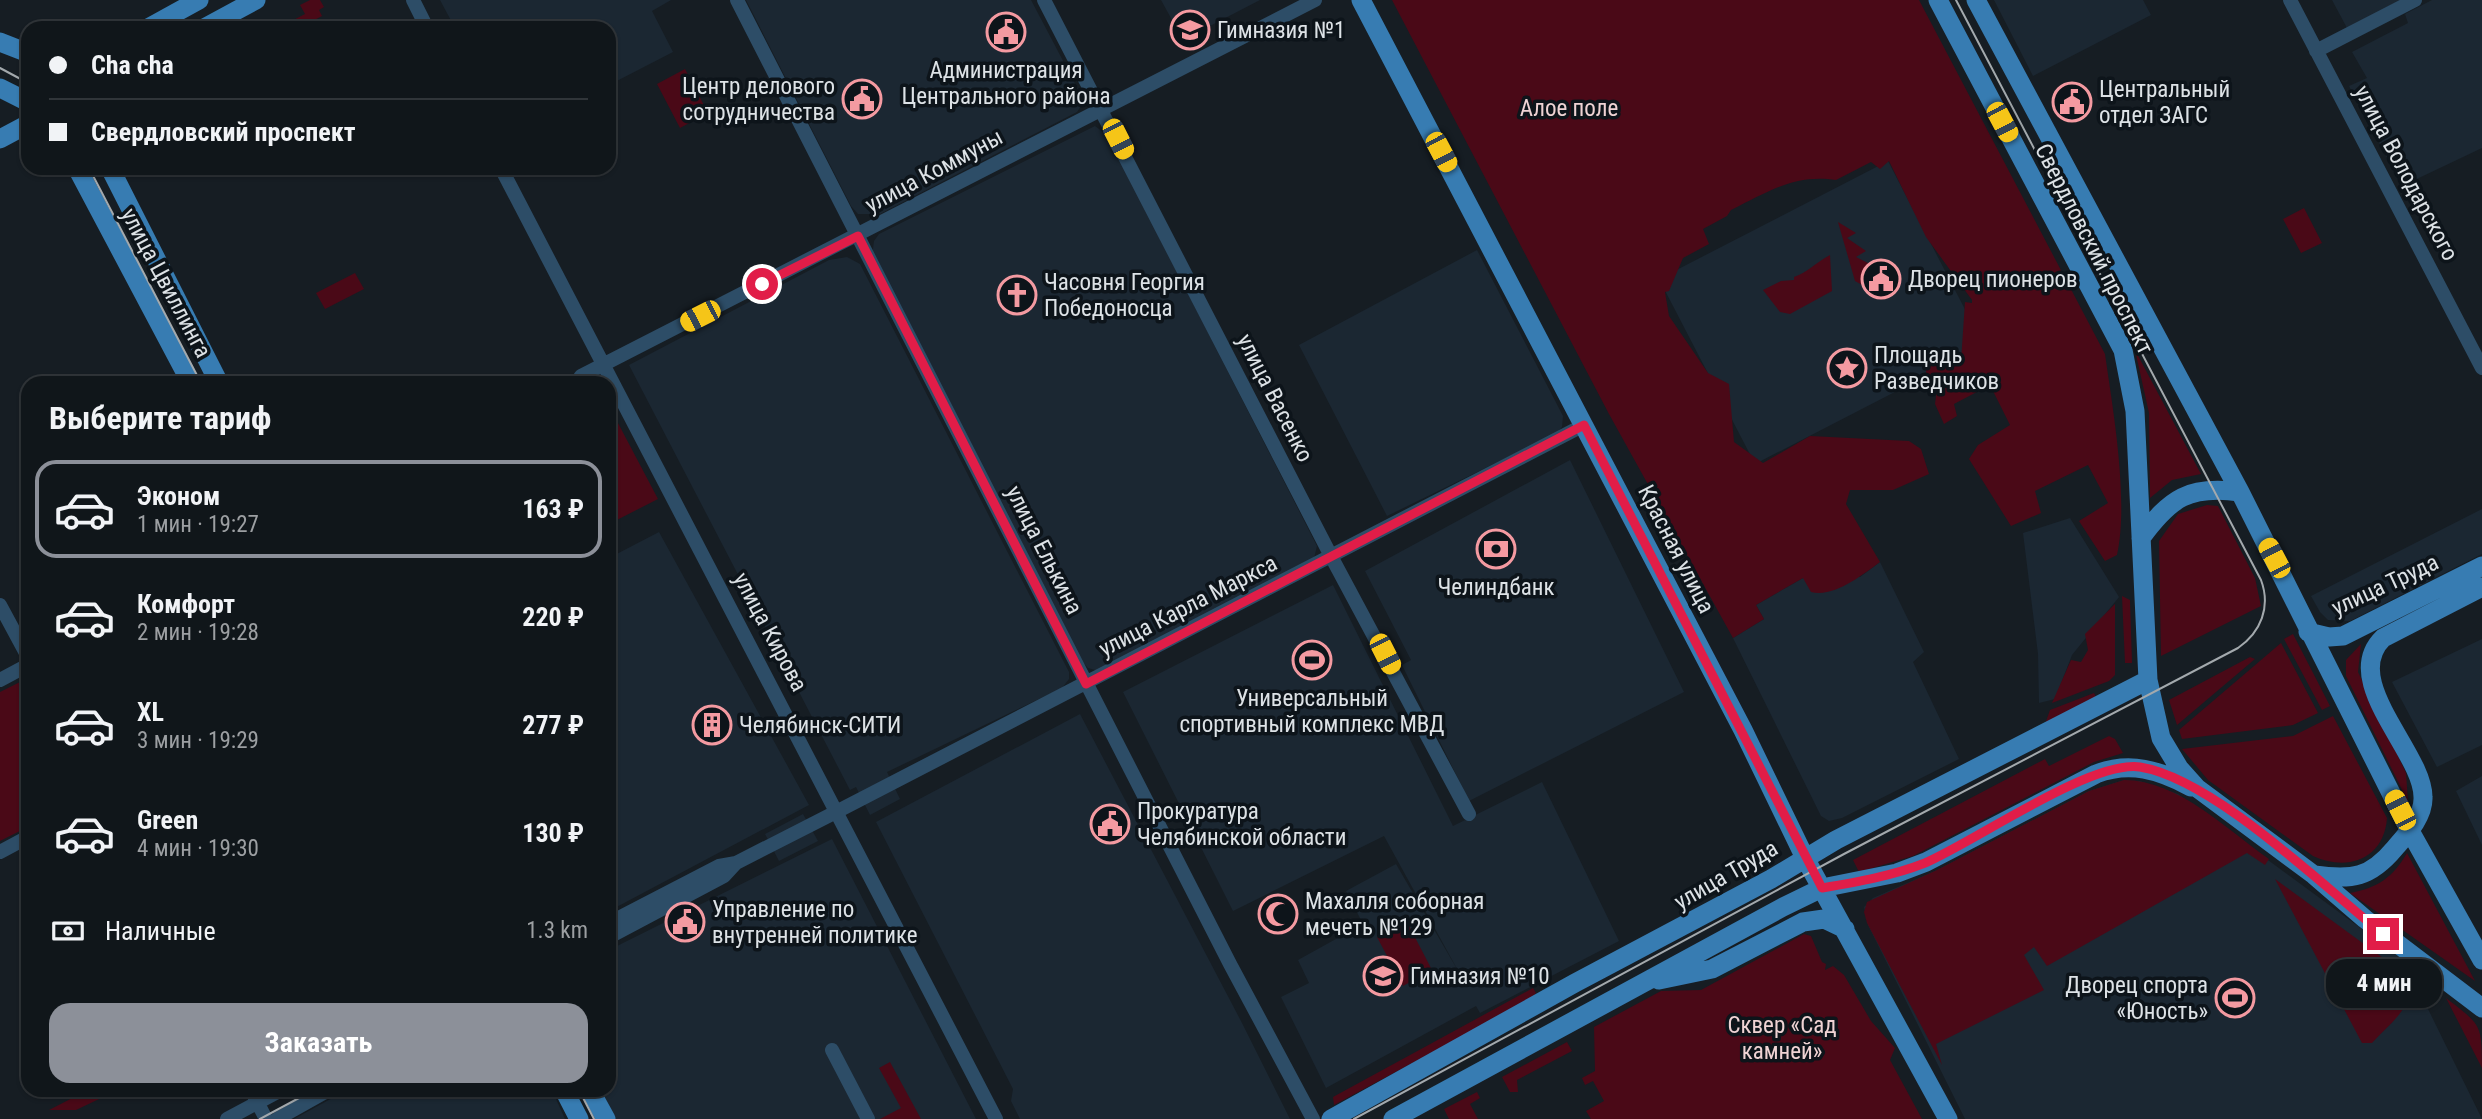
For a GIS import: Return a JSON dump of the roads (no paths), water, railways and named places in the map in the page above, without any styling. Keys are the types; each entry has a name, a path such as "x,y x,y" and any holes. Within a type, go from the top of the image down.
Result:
{"main road":[{"path":"161,21 199,0"},
{"path":"217,21 257,0"},
{"name":"Красная улица","path":"1361,0 1743,730 1805,858 1948,1119"},
{"name":"Свердловский проспект","path":"1938,0 2123,350 2133,392 2148,680 2161,738 2179,768 2204,794 2314,874 2365,919 2482,1008"},
{"name":"Свердловский проспект","path":"1976,0 2240,492 2410,831 2482,960"},
{"path":"0,41 21,50"},
{"path":"0,88 21,96"},
{"path":"0,108 21,100"},
{"path":"0,139 21,128"},
{"name":"улица Цвиллинга","path":"81,175 187,376"},
{"name":"улица Цвиллинга","path":"114,175 215,376"},
{"path":"2141,538 2161,511 2180,497 2207,490 2240,492"},
{"name":"улица Труда","path":"2308,632 2329,637 2343,636 2482,566"},
{"name":"улица Труда","path":"2410,831 2424,796 2373,687 2371,667 2374,650 2383,638 2482,587"},
{"name":"улица Труда","path":"1331,1119 1519,1017 1557,993 1760,886 1805,858 2148,680"},
{"path":"1644,983 1712,969 1802,922 1824,919 1845,929 1844,908 1852,895 1869,883 1935,858 2106,770 2131,766 2147,769 2204,794"},
{"path":"2314,874 2345,877 2370,872 2380,867 2410,831"},
{"path":"1393,1119 1822,888 1897,873"},
{"path":"568,1097 579,1119"},
{"path":"594,1097 606,1119"}],"street":[{"path":"413,0 424,21"},
{"name":"улица Елькина","path":"737,0 1086,684 1313,1119"},
{"name":"улица Васенко","path":"1044,0 1332,558 1469,814"},
{"name":"улица Коммуны","path":"584,376 1315,0"},
{"name":"улица Володарского","path":"2290,0 2482,368"},
{"path":"2316,51 2415,0"},
{"name":"улица Кирова","path":"504,175 610,376"},
{"name":"улица Кирова","path":"616,388 996,1119"},
{"name":"улица Карла Маркса","path":"616,919 719,866 736,863 838,811 1332,558 1584,425"},
{"path":"0,605 21,644"},
{"path":"0,680 21,669"},
{"path":"0,852 21,841"},
{"name":"улица Карла Маркса","path":"616,933 724,876 736,863"},
{"path":"832,1051 868,1119"},
{"path":"227,1119 254,1097 266,1119"},
{"path":"277,1119 316,1097"}],"tram line":[{"path":"1354,1119 1844,854 2238,648 2258,627 2265,600 2261,580 1956,0"},
{"path":"0,68 21,79"},
{"path":"93,175 197,376"},
{"path":"260,1119 301,1097"},
{"path":"583,1097 594,1119"}],"place":[{"name":"Гимназия №1","path":"1190,30"},
{"name":"Администрация Центрального района","path":"1006,32"},
{"name":"Центр делового сотрудничества","path":"862,99"},
{"name":"Центральный отдел ЗАГС","path":"2072,102"},
{"name":"Дворец пионеров","path":"1881,279"},
{"name":"Часовня Георгия Победоносца","path":"1017,295"},
{"name":"Площадь Разведчиков","path":"1847,368"},
{"name":"Челиндбанк","path":"1496,549"},
{"name":"Универсальный спортивный комплекс МВД","path":"1312,660"},
{"name":"Челябинск-СИТИ","path":"712,725"},
{"name":"Прокуратура Челябинской области","path":"1110,824"},
{"name":"Махалля соборная мечеть №129","path":"1278,914"},
{"name":"Управление по внутренней политике","path":"685,922"},
{"name":"Гимназия №10","path":"1383,976"},
{"name":"Дворец спорта «Юность»","path":"2235,998"}],"park label":[{"name":"Алое поле","path":"1569,108"},
{"name":"Сквер «Сад камней»","path":"1782,1038"}]}
